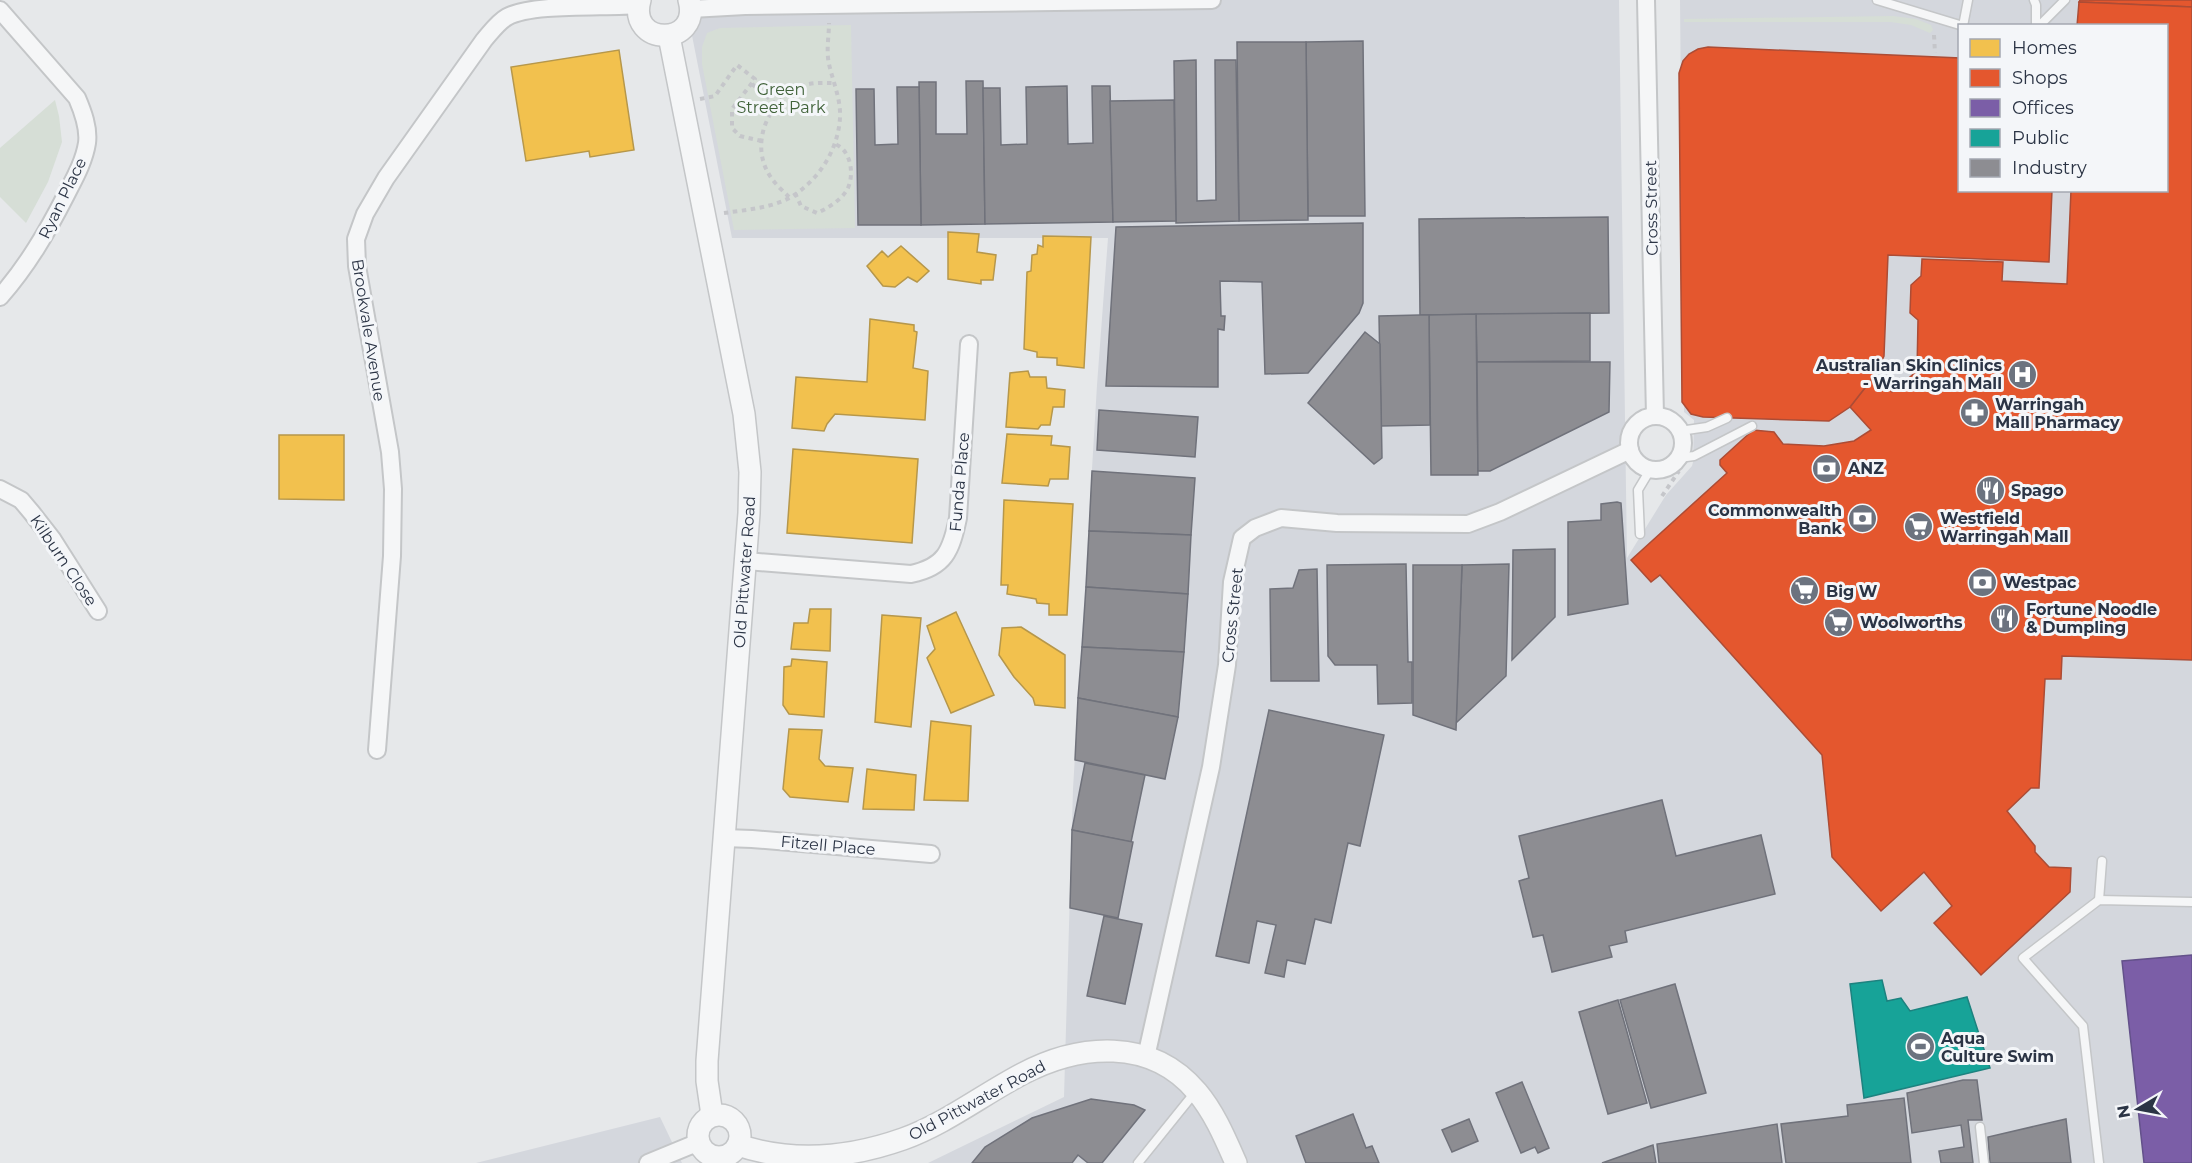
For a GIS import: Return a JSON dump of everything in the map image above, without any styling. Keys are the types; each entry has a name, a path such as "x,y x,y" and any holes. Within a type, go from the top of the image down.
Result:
{"street":[{"path":"639,2 639,17 646,28 657,35 669,36 685,26 690,4 1212,0"},
{"name":"Cross Street","path":"1646,0 1655,416"},
{"name":"Brookvale Avenue","path":"377,750 392,556 393,489 390,452 357,266 356,239 360,227 386,178 484,40 498,24 508,17 531,10 614,7 639,2"},
{"name":"Ryan Place","path":"0,10 77,98 83,112 87,141 78,171 47,233 32,257 0,297"},
{"name":"Old Pittwater Road","path":"669,36 744,414 750,472 746,561 707,1061 707,1081 712,1115"},
{"name":"Funda Place","path":"746,561 911,574 929,570 945,557 954,538 958,518 969,344"},
{"path":"1655,416 1664,417 1675,424 1680,431 1683,462 1664,469 1650,470 1635,460 1629,441 1633,428 1640,422 1655,416"},
{"name":"Cross Street","path":"1146,1057 1211,767 1227,665 1232,582 1242,538 1255,528 1281,518 1337,523 1468,524 1500,512 1630,450"},
{"name":"Kilburn Close","path":"0,489 21,500 32,513 53,540 98,611"},
{"name":"Fitzell Place","path":"724,838 931,854"},
{"name":"Old Pittwater Road","path":"738,1145 756,1152 784,1157 808,1157 859,1151 903,1139 924,1130 1022,1074 1068,1055 1108,1050 1146,1057 1182,1077 1197,1091 1211,1113 1236,1163"},
{"path":"712,1115 726,1115 737,1124 740,1138 738,1145 729,1154 717,1157 706,1152 699,1142 698,1129 706,1118 712,1115"},
{"path":"648,1163 699,1142"}],"lane":[{"path":"1877,0 1958,24"},
{"path":"1963,24 1968,0"},
{"path":"2034,0 2037,24"},
{"path":"2039,24 2065,0"},
{"path":"1680,431 1707,427 1727,418"},
{"path":"1683,462 1752,426"},
{"path":"1640,534 1638,490 1650,470"},
{"path":"2099,900 2102,861"},
{"path":"2099,1163 2084,1026 2024,958 2099,900 2192,902"},
{"path":"1138,1163 1197,1091"},
{"path":"1980,1127 1984,1163"}],"path":[{"path":"705,215 745,210 790,197 808,184 825,164 835,144 840,118 835,83 828,62 830,4"},
{"path":"1934,35 1935,53"},
{"path":"683,103 715,96 737,65 755,79 732,109 730,119 732,128 740,136 762,141"},
{"path":"790,197 770,176 763,161 762,141 765,124 777,105 791,92 816,83 835,83"},
{"path":"752,84 777,105"},
{"path":"795,193 801,206 817,213 827,209 847,190 850,178 847,154 842,147 835,144"},
{"path":"1662,495 1683,462"}],"shaded area":[{"path":"685,0 1619,0 1627,558 1666,495 1693,462 1694,420 1684,412 1680,0 2192,0 2192,1163 928,1163 1064,1097 1073,789 1108,238 732,238"},
{"path":"660,1117 682,1163 476,1163"}],"green space":[{"path":"1893,16 1916,19 1931,25 1933,30 1930,33 1911,25 1891,22 1684,22 1684,19"},
{"name":"Green Street Park","path":"851,25 855,228 734,230 702,64 702,47 707,33 720,28"},
{"path":"55,100 62,142 48,182 26,223 0,197 0,148"}],"building: Homes":[{"path":"619,50 634,150 590,157 589,151 526,161 511,67"},
{"path":"948,232 979,234 977,252 996,255 993,280 981,280 981,284 948,279"},
{"path":"1043,236 1091,237 1084,368 1057,365 1057,358 1037,357 1037,352 1024,349 1027,272 1031,271 1032,255 1037,254 1038,245 1043,247"},
{"path":"901,246 929,271 917,282 908,277 895,287 883,286 867,266 882,251 888,257"},
{"path":"870,319 914,325 914,331 917,332 913,368 928,371 925,420 835,414 824,431 792,428 796,377 867,382"},
{"path":"1028,371 1030,377 1046,377 1047,388 1065,390 1064,407 1053,407 1050,425 1041,425 1038,429 1006,427 1010,373"},
{"path":"1007,434 1052,436 1051,445 1070,447 1068,479 1050,479 1048,486 1002,483"},
{"path":"279,435 344,435 344,500 279,499"},
{"path":"793,449 918,459 912,543 787,533"},
{"path":"1004,500 1073,504 1067,615 1049,615 1049,604 1037,603 1036,599 1007,594 1008,585 1001,585"},
{"path":"810,609 831,609 830,651 791,649 794,623 808,623"},
{"path":"956,612 994,695 951,713 927,658 935,649 927,626"},
{"path":"882,615 921,618 911,727 875,722"},
{"path":"1021,627 1065,655 1065,708 1035,705 1033,698 1014,677 999,655 1002,628"},
{"path":"792,659 827,662 824,717 789,714 783,705 784,667 791,666"},
{"path":"931,721 971,726 968,801 924,800"},
{"path":"789,729 822,730 819,759 825,766 853,768 848,802 790,797 783,789"},
{"path":"867,769 916,775 914,810 863,809"}],"building: Shops":[{"path":"2080,0 2192,0 2192,7 2079,2"},
{"path":"2079,2 2192,7 2192,660 2062,656 2061,679 2045,679 2039,788 2031,788 2007,811 2035,846 2035,852 2049,867 2071,868 2070,892 1981,975 1934,923 1952,906 1924,872 1881,911 1832,857 1822,755 1660,575 1651,582 1631,560 1727,473 1720,465 1720,460 1753,430 1774,432 1783,444 1824,446 1854,441 1871,430 1850,407 1875,375 1892,392 1917,371 1918,320 1910,313 1911,285 1921,276 1922,259 2003,262 2002,281 2067,284 2071,192 2168,192 2168,24 2077,24"},
{"path":"1708,47 1958,58 1958,192 2052,192 2049,262 1888,255 1884,356 1875,375 1850,407 1829,421 1703,417 1691,414 1682,402 1679,73 1683,61 1698,49"}],"building: Offices":[{"path":"2192,955 2192,1163 2144,1163 2122,961"}],"building: Public":[{"name":"Aqua Culture Swim","path":"1882,980 1887,1001 1901,998 1910,1011 1967,997 1990,1068 1864,1098 1850,984"}],"building: Industry":[{"path":"1363,41 1365,216 1308,216 1306,42"},
{"path":"1237,42 1306,42 1308,220 1239,221"},
{"path":"1196,60 1197,201 1216,200 1215,60 1236,60 1239,221 1176,223 1174,61"},
{"path":"966,81 983,81 985,224 921,225 919,82 936,82 936,134 967,134"},
{"path":"1067,86 1068,144 1093,143 1092,86 1110,86 1113,222 985,224 983,88 1000,88 1001,145 1027,144 1026,87"},
{"path":"897,87 919,87 921,225 858,225 856,89 874,89 875,145 898,144"},
{"path":"1174,100 1176,221 1113,222 1110,101"},
{"path":"1608,217 1609,313 1420,315 1419,219"},
{"path":"1363,223 1363,303 1359,313 1308,373 1265,374 1262,282 1220,281 1221,316 1225,316 1224,330 1218,329 1218,387 1106,386 1116,227"},
{"path":"1590,313 1590,361 1477,362 1476,314"},
{"path":"1476,314 1478,475 1431,475 1429,315"},
{"path":"1429,315 1430,425 1381,426 1379,316"},
{"path":"1365,332 1380,344 1382,458 1374,464 1308,403"},
{"path":"1477,362 1610,362 1609,412 1490,471 1478,471"},
{"path":"1099,410 1198,417 1195,457 1097,450"},
{"path":"1092,471 1195,478 1191,535 1089,531"},
{"path":"1621,503 1628,604 1568,615 1568,522 1601,520 1601,504"},
{"path":"1089,531 1191,535 1188,594 1086,587"},
{"path":"1555,549 1555,617 1512,660 1513,550"},
{"path":"1406,564 1408,662 1412,662 1412,703 1378,704 1377,665 1335,665 1328,656 1327,565"},
{"path":"1509,564 1506,676 1456,723 1462,565"},
{"path":"1413,565 1462,565 1456,730 1413,715"},
{"path":"1317,569 1319,681 1271,681 1270,589 1293,588 1299,570"},
{"path":"1086,587 1188,594 1184,652 1082,647"},
{"path":"1082,647 1184,652 1178,717 1078,698"},
{"path":"1078,698 1178,717 1165,779 1075,760"},
{"path":"1269,710 1384,735 1360,846 1348,843 1331,923 1315,919 1305,964 1287,960 1284,977 1265,973 1276,925 1257,921 1249,963 1216,956"},
{"path":"1085,763 1145,775 1131,842 1072,830"},
{"path":"1662,800 1676,856 1761,835 1775,894 1625,931 1627,942 1609,946 1612,957 1552,972 1543,935 1533,937 1519,881 1529,878 1519,836"},
{"path":"1072,830 1133,842 1118,918 1070,908"},
{"path":"1104,916 1142,924 1125,1004 1087,996"},
{"path":"1675,984 1706,1093 1651,1108 1620,1000"},
{"path":"1618,1000 1647,1103 1608,1114 1579,1012"},
{"path":"1963,1080 1977,1080 1982,1120 1968,1120 1973,1163 1941,1163 1939,1151 1964,1147 1961,1125 1912,1133 1907,1093"},
{"path":"1522,1082 1549,1148 1538,1153 1535,1147 1521,1153 1496,1093"},
{"path":"1904,1098 1911,1163 1786,1163 1781,1124 1848,1116 1847,1105"},
{"path":"1091,1099 1134,1105 1145,1110 1102,1163 1088,1163 1078,1155 1072,1163 972,1163 985,1147 1032,1118"},
{"path":"1353,1114 1366,1148 1372,1146 1379,1163 1306,1163 1296,1136"},
{"path":"1469,1119 1478,1141 1452,1152 1442,1130"},
{"path":"2066,1119 2071,1163 1990,1163 1988,1137"},
{"path":"1777,1124 1782,1163 1659,1163 1657,1144"},
{"path":"1653,1145 1656,1163 1602,1163"}],"place":[{"name":"Australian Skin Clinics - Warringah Mall","path":"2023,374"},
{"name":"Warringah Mall Pharmacy","path":"1974,413"},
{"name":"ANZ","path":"1827,468"},
{"name":"Spago","path":"1990,490"},
{"name":"Commonwealth Bank","path":"1863,519"},
{"name":"Westfield Warringah Mall","path":"1919,527"},
{"name":"Westpac","path":"1982,582"},
{"name":"Big W","path":"1805,591"},
{"name":"Fortune Noodle & Dumpling","path":"2005,618"},
{"name":"Woolworths","path":"1839,622"},
{"name":"Aqua Culture Swim","path":"1920,1047"}]}
